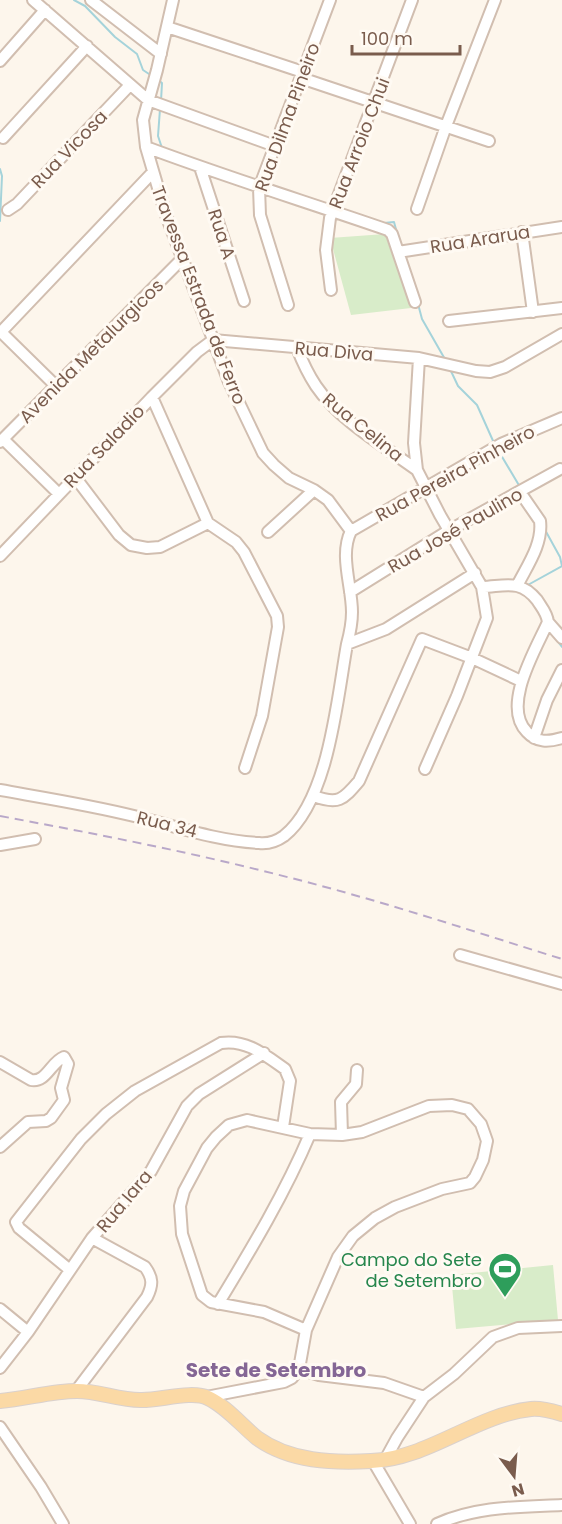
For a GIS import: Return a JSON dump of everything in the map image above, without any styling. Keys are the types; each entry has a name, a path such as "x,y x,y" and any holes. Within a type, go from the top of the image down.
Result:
{"main road":[{"path":"0,1401 76,1391 139,1401 206,1397 274,1448 293,1455 334,1462 379,1461 410,1453 498,1417 532,1408 562,1414"}],"street":[{"path":"33,0 129,86 150,101 275,146"},
{"path":"91,0 161,54"},
{"name":"Travessa Estrada de Ferro","path":"173,0 150,101 143,120 146,147 182,260 229,382 263,453 289,478 314,490 328,500 351,531"},
{"name":"Rua Dilma Pineiro","path":"288,305 260,215 260,186 329,0"},
{"name":"Rua Arroio Chui","path":"331,290 326,250 332,211 412,0"},
{"path":"417,209 446,126 495,0"},
{"path":"0,60 45,10"},
{"path":"167,27 374,103 489,141"},
{"path":"3,138 87,46"},
{"name":"Rua Vicosa","path":"8,210 17,204 129,86"},
{"path":"146,147 388,230 392,234 415,303"},
{"name":"Rua A","path":"200,167 244,301"},
{"path":"56,386 0,332 153,172"},
{"name":"Rua Ararua","path":"398,252 562,227"},
{"path":"522,232 533,312"},
{"name":"Avenida Metalurgicos","path":"2,440 182,260"},
{"path":"449,321 562,308"},
{"name":"Rua Diva","path":"213,340 419,358 448,366 490,372 505,368 562,334"},
{"name":"Rua Saladio","path":"0,556 152,397 197,352 213,340"},
{"name":"Rua Celina","path":"297,348 316,387 330,404 417,470"},
{"path":"419,358 414,443 417,470 448,531 482,587 487,618 424,769"},
{"path":"152,397 208,523 236,542 244,552 277,616 278,627 262,716 245,768"},
{"name":"Rua Pereira Pinheiro","path":"351,531 501,444 562,418"},
{"path":"2,440 58,493"},
{"name":"Rua José Paulino","path":"351,592 448,531 560,469"},
{"path":"75,477 120,535 131,545 147,549 160,547 208,523"},
{"path":"268,532 314,490"},
{"path":"517,586 534,553 540,527 540,521 523,490"},
{"path":"351,531 346,544 352,627 323,771 314,796 333,802 343,798 359,781 422,639 472,658 521,681"},
{"path":"347,645 386,629 475,573"},
{"path":"482,587 523,587 530,591 546,612 546,627 521,681 518,714 521,724 534,738 543,741 562,738"},
{"path":"546,627 562,638"},
{"path":"534,738 547,700 562,670"},
{"name":"Rua 34","path":"0,790 110,810 186,830 262,844 274,842 288,833 314,796"},
{"path":"0,845 34,839"},
{"path":"460,954 562,984"},
{"path":"70,1270 19,1228 16,1222 81,1139 106,1114 135,1092 221,1043 232,1041 264,1053 285,1069 290,1082 283,1127"},
{"name":"Rua Iara","path":"0,1368 28,1332 92,1238 151,1171 187,1106 199,1094 264,1053"},
{"path":"0,1062 36,1081 60,1059 64,1057 68,1064 61,1088 64,1100 51,1118 46,1121 28,1122 0,1148"},
{"path":"342,1135 341,1102 356,1084 357,1070"},
{"path":"206,1397 284,1383 292,1378 299,1369 306,1330 338,1257 353,1236 375,1218 423,1195 470,1183 483,1160 487,1141 481,1124 468,1109 452,1105 429,1106 362,1132 342,1135 310,1134 254,1120 238,1122 229,1125 207,1148 184,1191 180,1206 180,1221 186,1249 202,1295 207,1300 218,1304 264,1312 306,1330"},
{"path":"218,1304 293,1175 310,1134"},
{"path":"76,1391 147,1297 153,1283 150,1273 145,1268 92,1238"},
{"path":"0,1309 28,1332"},
{"path":"410,1524 379,1461 424,1397 500,1333 518,1328 562,1326"},
{"path":"299,1369 319,1375 384,1383 424,1397"},
{"path":"0,1427 63,1524"},
{"path":"437,1524 476,1512 562,1505"}],"green space":[{"path":"385,234 411,308 351,315 330,238"},
{"name":"Campo do Sete de Setembro","path":"553,1265 558,1320 456,1329 451,1275"}],"waterway":[{"path":"74,0 85,6 115,37 137,54 143,70 152,76"},
{"path":"157,79 162,83 161,101"},
{"path":"160,109 158,136 162,148"},
{"path":"0,169 2,176 0,221"},
{"path":"384,223 394,222 397,233"},
{"path":"418,304 422,319 446,361"},
{"path":"450,369 458,386 477,405 494,443"},
{"path":"498,450 520,487"},
{"path":"544,528 560,557 562,566"},
{"path":"526,586 562,566"},
{"path":"549,630 562,647"}],"railway":[{"path":"0,816 146,844 291,878 393,906 562,959"}],"place":[{"name":"Campo do Sete de Setembro","path":"505,1298"}],"district":[{"name":"Sete de Setembro","path":"276,1370"}]}
